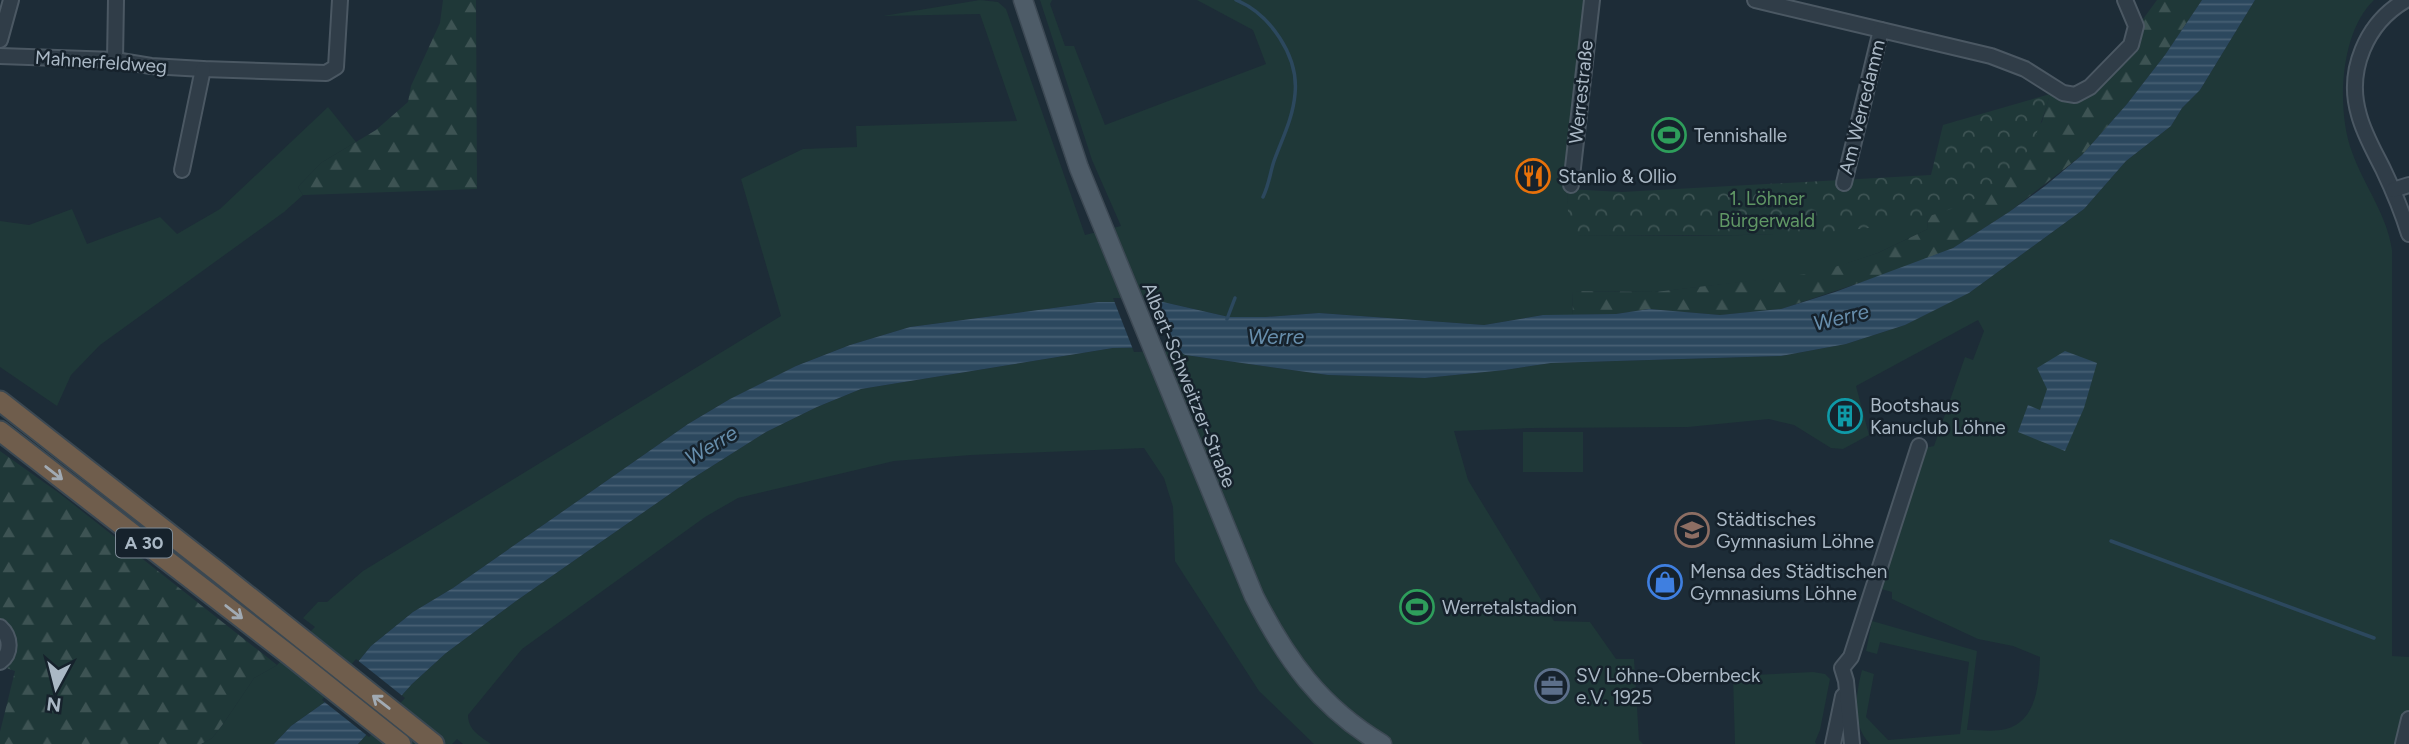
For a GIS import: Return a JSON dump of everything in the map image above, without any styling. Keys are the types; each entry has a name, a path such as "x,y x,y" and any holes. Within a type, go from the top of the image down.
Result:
{"highway":[{"name":"A 30","path":"0,401 296,647 401,744"},
{"name":"A 30","path":"0,432 434,744"}],"main road":[{"name":"Albert-Schweitzer-Straße","path":"1023,0 1056,104 1108,241 1231,543 1272,631 1298,671 1334,710 1382,744"}],"street":[{"path":"0,40 11,0"},
{"path":"115,60 116,0"},
{"name":"Mahnerfeldweg","path":"0,56 115,60 151,66 203,69 326,73 337,67 340,0"},
{"name":"Werrestraße","path":"1571,185 1592,0"},
{"name":"Am Werredamm","path":"1755,0 1793,4 1881,30 1991,56 2025,69 2063,93 2075,94 2090,87 2132,45 2136,26 2125,0"},
{"path":"2406,0 2386,15 2365,42 2359,55 2355,86 2362,126 2393,190 2409,234"},
{"name":"Am Werredamm","path":"1844,183 1881,30"},
{"path":"182,170 203,69"},
{"path":"2393,190 2409,184"},
{"path":"1852,744 1846,681 1842,668 1851,657 1919,446"},
{"path":"0,627 9,643 6,657 0,662"},
{"path":"1833,744 1846,681"},
{"path":"2405,744 2409,721"}],"green space":[{"path":"443,0 476,0 477,189 303,195 298,187 321,163 376,130 408,102 411,86 440,23"},
{"path":"980,0 998,2 1006,9 1085,235 1121,226 1092,160 1040,0 1052,0 1050,4 1065,46 1074,46 1105,125 1266,64 1253,30 1197,0 1587,0 1567,189 1570,235 1704,236 1794,233 1838,230 1927,216 1928,229 1878,253 1816,274 1655,292 1572,291 1573,315 1543,315 1484,325 1319,313 1229,317 1163,302 1098,302 910,327 850,345 796,366 730,399 688,424 453,588 413,612 371,646 325,702 291,726 274,744 201,744 212,738 254,678 277,665 315,627 303,618 318,602 327,602 363,571 781,316 741,179 803,149 857,147 856,126 1017,121 980,14 883,16"},
{"path":"2157,0 2202,0 2165,55 2082,155 2009,212 1953,248 1898,270 1781,309 1720,315 1649,309 1616,314 1573,315 1572,291 1655,292 1816,273 1878,253 1928,229 1927,216 1947,210 2042,122 2050,94 2063,95 2085,86 2134,39 2138,26"},
{"path":"2255,0 2374,0 2354,31 2348,51 2344,72 2344,115 2352,152 2385,224 2392,250 2392,656 2409,657 2409,744 1870,744 1860,728 1858,718 1857,699 1862,670 1874,674 1866,717 1888,740 1960,734 1969,662 1880,642 1877,654 1866,651 1872,621 1977,651 1967,730 1997,730 2016,725 2030,710 2037,689 2040,657 2013,646 1978,639 1892,599 1892,592 1867,585 1901,489 1924,448 1934,446 1965,357 1973,360 1984,331 1978,320 1856,386 1869,435 1843,449 1831,448 1794,425 1769,419 1688,427 1454,431 1468,480 1554,621 1590,622 1616,659 1634,659 1639,740 1643,744 1314,744 1259,691 1175,561 1173,507 1164,478 1144,448 894,461 738,498 705,517 522,649 468,715 472,729 491,744 463,744 457,739 452,744 358,744 412,684 446,653 516,601 690,480 766,432 861,389 1113,348 1173,347 1185,355 1328,375 1425,378 1551,363 1781,356 1846,344 1905,325 1969,293 2084,209 2126,161 2171,126 2182,108 2200,90"},
{"name":"1. Löhner Bürgerwald","path":"2050,94 2032,144 2017,166 1998,184 1969,201 1935,214 1896,223 1815,233 1569,235 1567,189 1622,192 1931,175 1943,125"},
{"path":"328,107 356,142 321,163 298,187 303,195 284,212 100,345 71,375 57,406 0,367 0,221 29,225 72,209 87,244 160,217 177,234 220,209"},
{"path":"1523,432 1583,432 1583,472 1523,472"},
{"path":"0,451 59,493 277,665 254,678 212,738 201,744 0,744 0,732 15,671 0,666"},
{"path":"1813,672 1825,674 1830,679 1816,744 1735,744 1733,676"}],"water":[{"name":"Werre","path":"2202,0 2255,0 2200,90 2182,108 2171,126 2126,161 2084,209 1969,293 1905,325 1846,344 1781,356 1551,363 1425,378 1328,375 1185,355 1173,347 1113,348 861,389 766,432 690,480 516,601 446,653 412,684 358,744 274,744 291,726 325,702 371,646 413,612 453,588 688,424 730,399 796,366 850,345 910,327 1098,302 1163,302 1229,317 1319,313 1484,325 1543,315 1616,314 1649,309 1720,315 1781,309 1953,248 2045,186 2082,155 2127,104 2165,55"},
{"path":"2065,351 2097,363 2084,408 2065,451 2018,432 2028,405 2040,410 2047,389 2037,368"}],"pier":[{"path":"1113,298 1151,299 1172,351 1134,352"},
{"path":"356,659 405,698 369,737 322,700"}],"waterway":[{"path":"1236,0 1260,15 1280,38 1287,51 1295,80 1292,112 1263,197"},
{"path":"1227,319 1235,298"},
{"path":"2111,541 2374,638"}],"place":[{"name":"Tennishalle","path":"1669,135"},
{"name":"Stanlio & Ollio","path":"1533,176"},
{"name":"Bootshaus Kanuclub Löhne","path":"1845,416"},
{"name":"Städtisches Gymnasium Löhne","path":"1692,530"},
{"name":"Mensa des Städtischen Gymnasiums Löhne","path":"1665,582"},
{"name":"Werretalstadion","path":"1417,607"},
{"name":"SV Löhne-Obernbeck e.V. 1925","path":"1552,686"}]}
